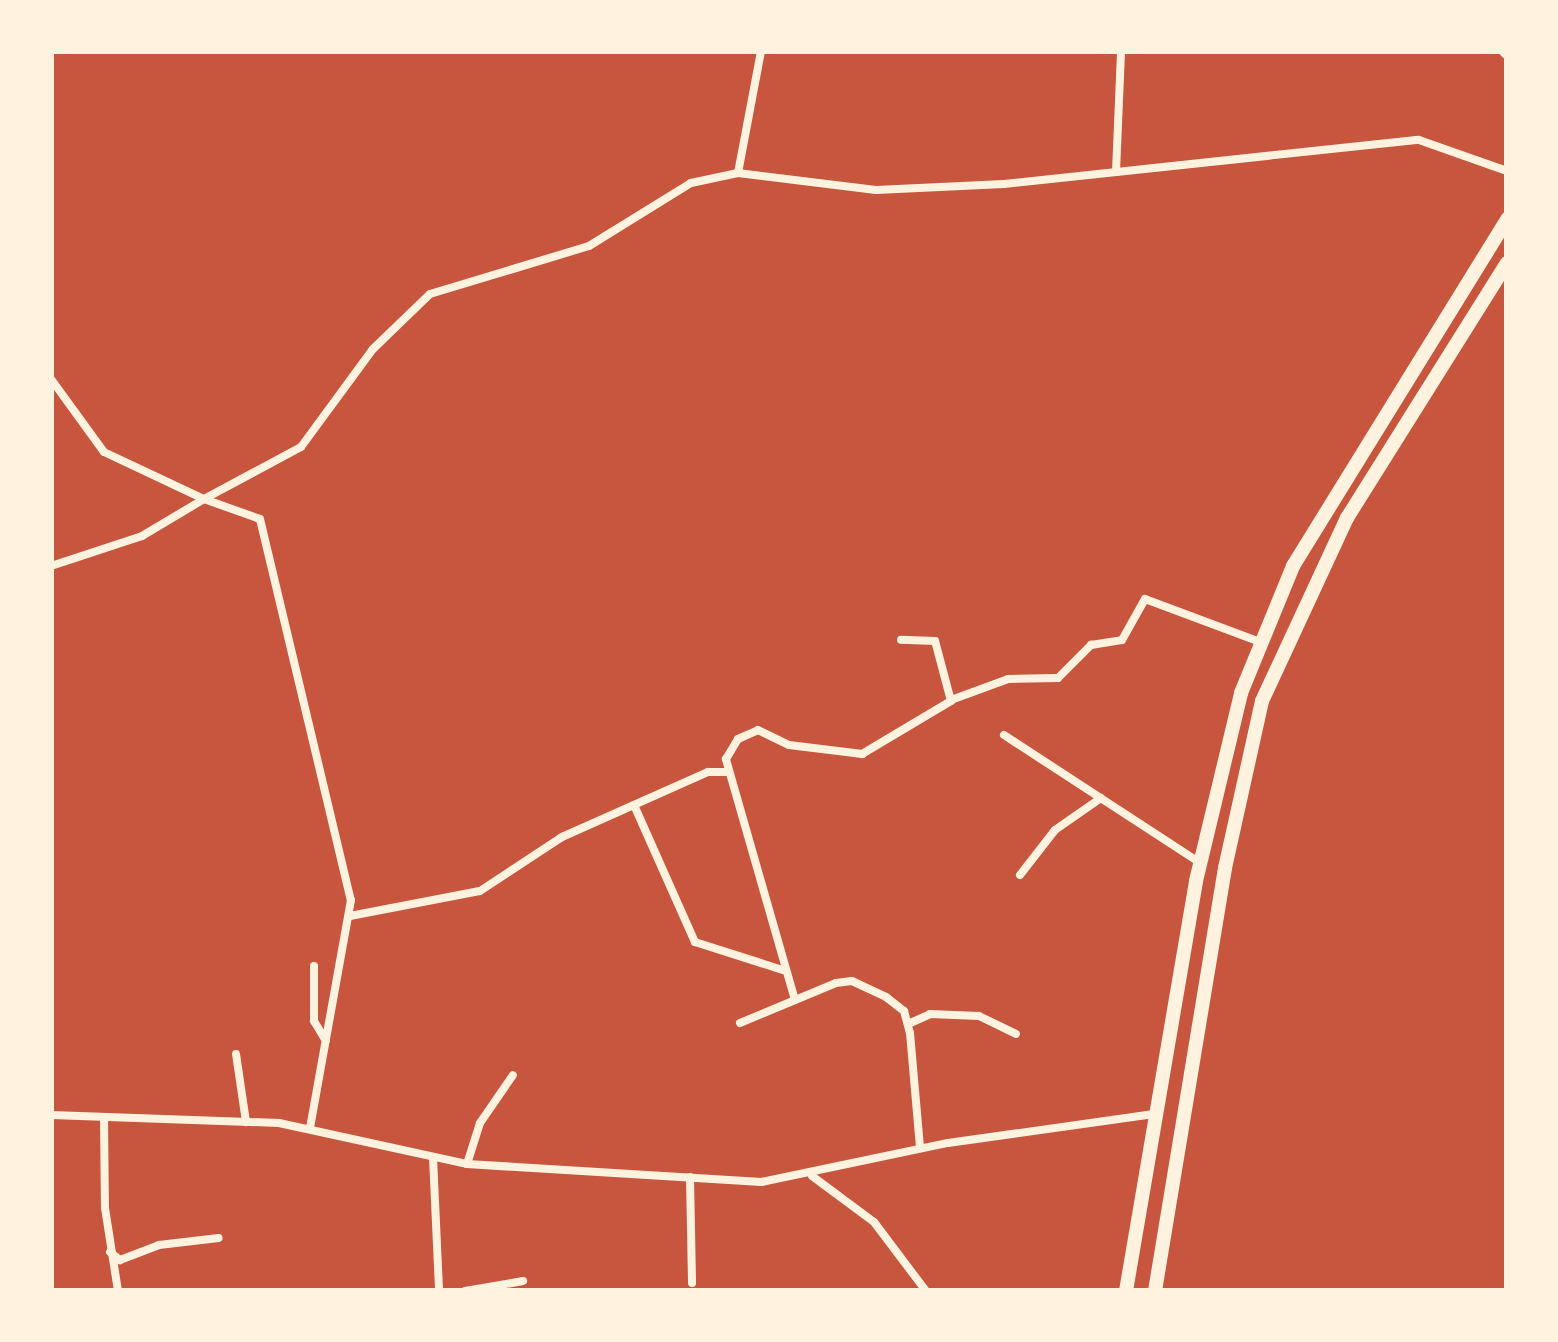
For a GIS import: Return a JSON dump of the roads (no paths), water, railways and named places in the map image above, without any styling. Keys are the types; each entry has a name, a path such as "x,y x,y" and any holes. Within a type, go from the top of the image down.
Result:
{"main road":[{"path":"1126,1291 1201,863 1260,642 1293,566 1507,219"},
{"path":"1155,1291 1225,868 1262,701 1312,581 1447,351 1507,263"}],"street":[{"path":"738,173 761,51"},
{"path":"1116,172 1121,51"},
{"path":"51,566 142,536 302,447 373,349 430,294 589,246 691,183 738,173 875,190 1116,172 1419,140 1507,171"},
{"path":"51,379 104,452 204,499 260,519 350,916 310,1127"},
{"path":"795,1000 730,772 730,747 745,733 862,754 950,700 1008,679 1058,678 1091,645 1121,640 1145,599 1260,642"},
{"path":"901,640 935,641 950,700"},
{"path":"1004,735 1201,863"},
{"path":"350,916 480,891 562,837 708,772 730,772"},
{"path":"1020,874 1055,830 1101,798"},
{"path":"634,805 676,914 695,942 784,970"},
{"path":"314,966 314,1021 327,1042"},
{"path":"740,1023 852,981 904,1011 920,1148"},
{"path":"908,1024 930,1014 979,1016 1016,1034"},
{"path":"236,1054 246,1122"},
{"path":"467,1163 480,1123 513,1075"},
{"path":"51,1115 310,1127 467,1163 690,1177 811,1175 920,1148 1154,1114"},
{"path":"104,1117 109,1251 118,1291"},
{"path":"433,1157 439,1291"},
{"path":"811,1175 874,1222 926,1291"},
{"path":"690,1177 692,1283"},
{"path":"109,1251 120,1260 158,1245 219,1238"},
{"path":"465,1291 523,1281"}]}
